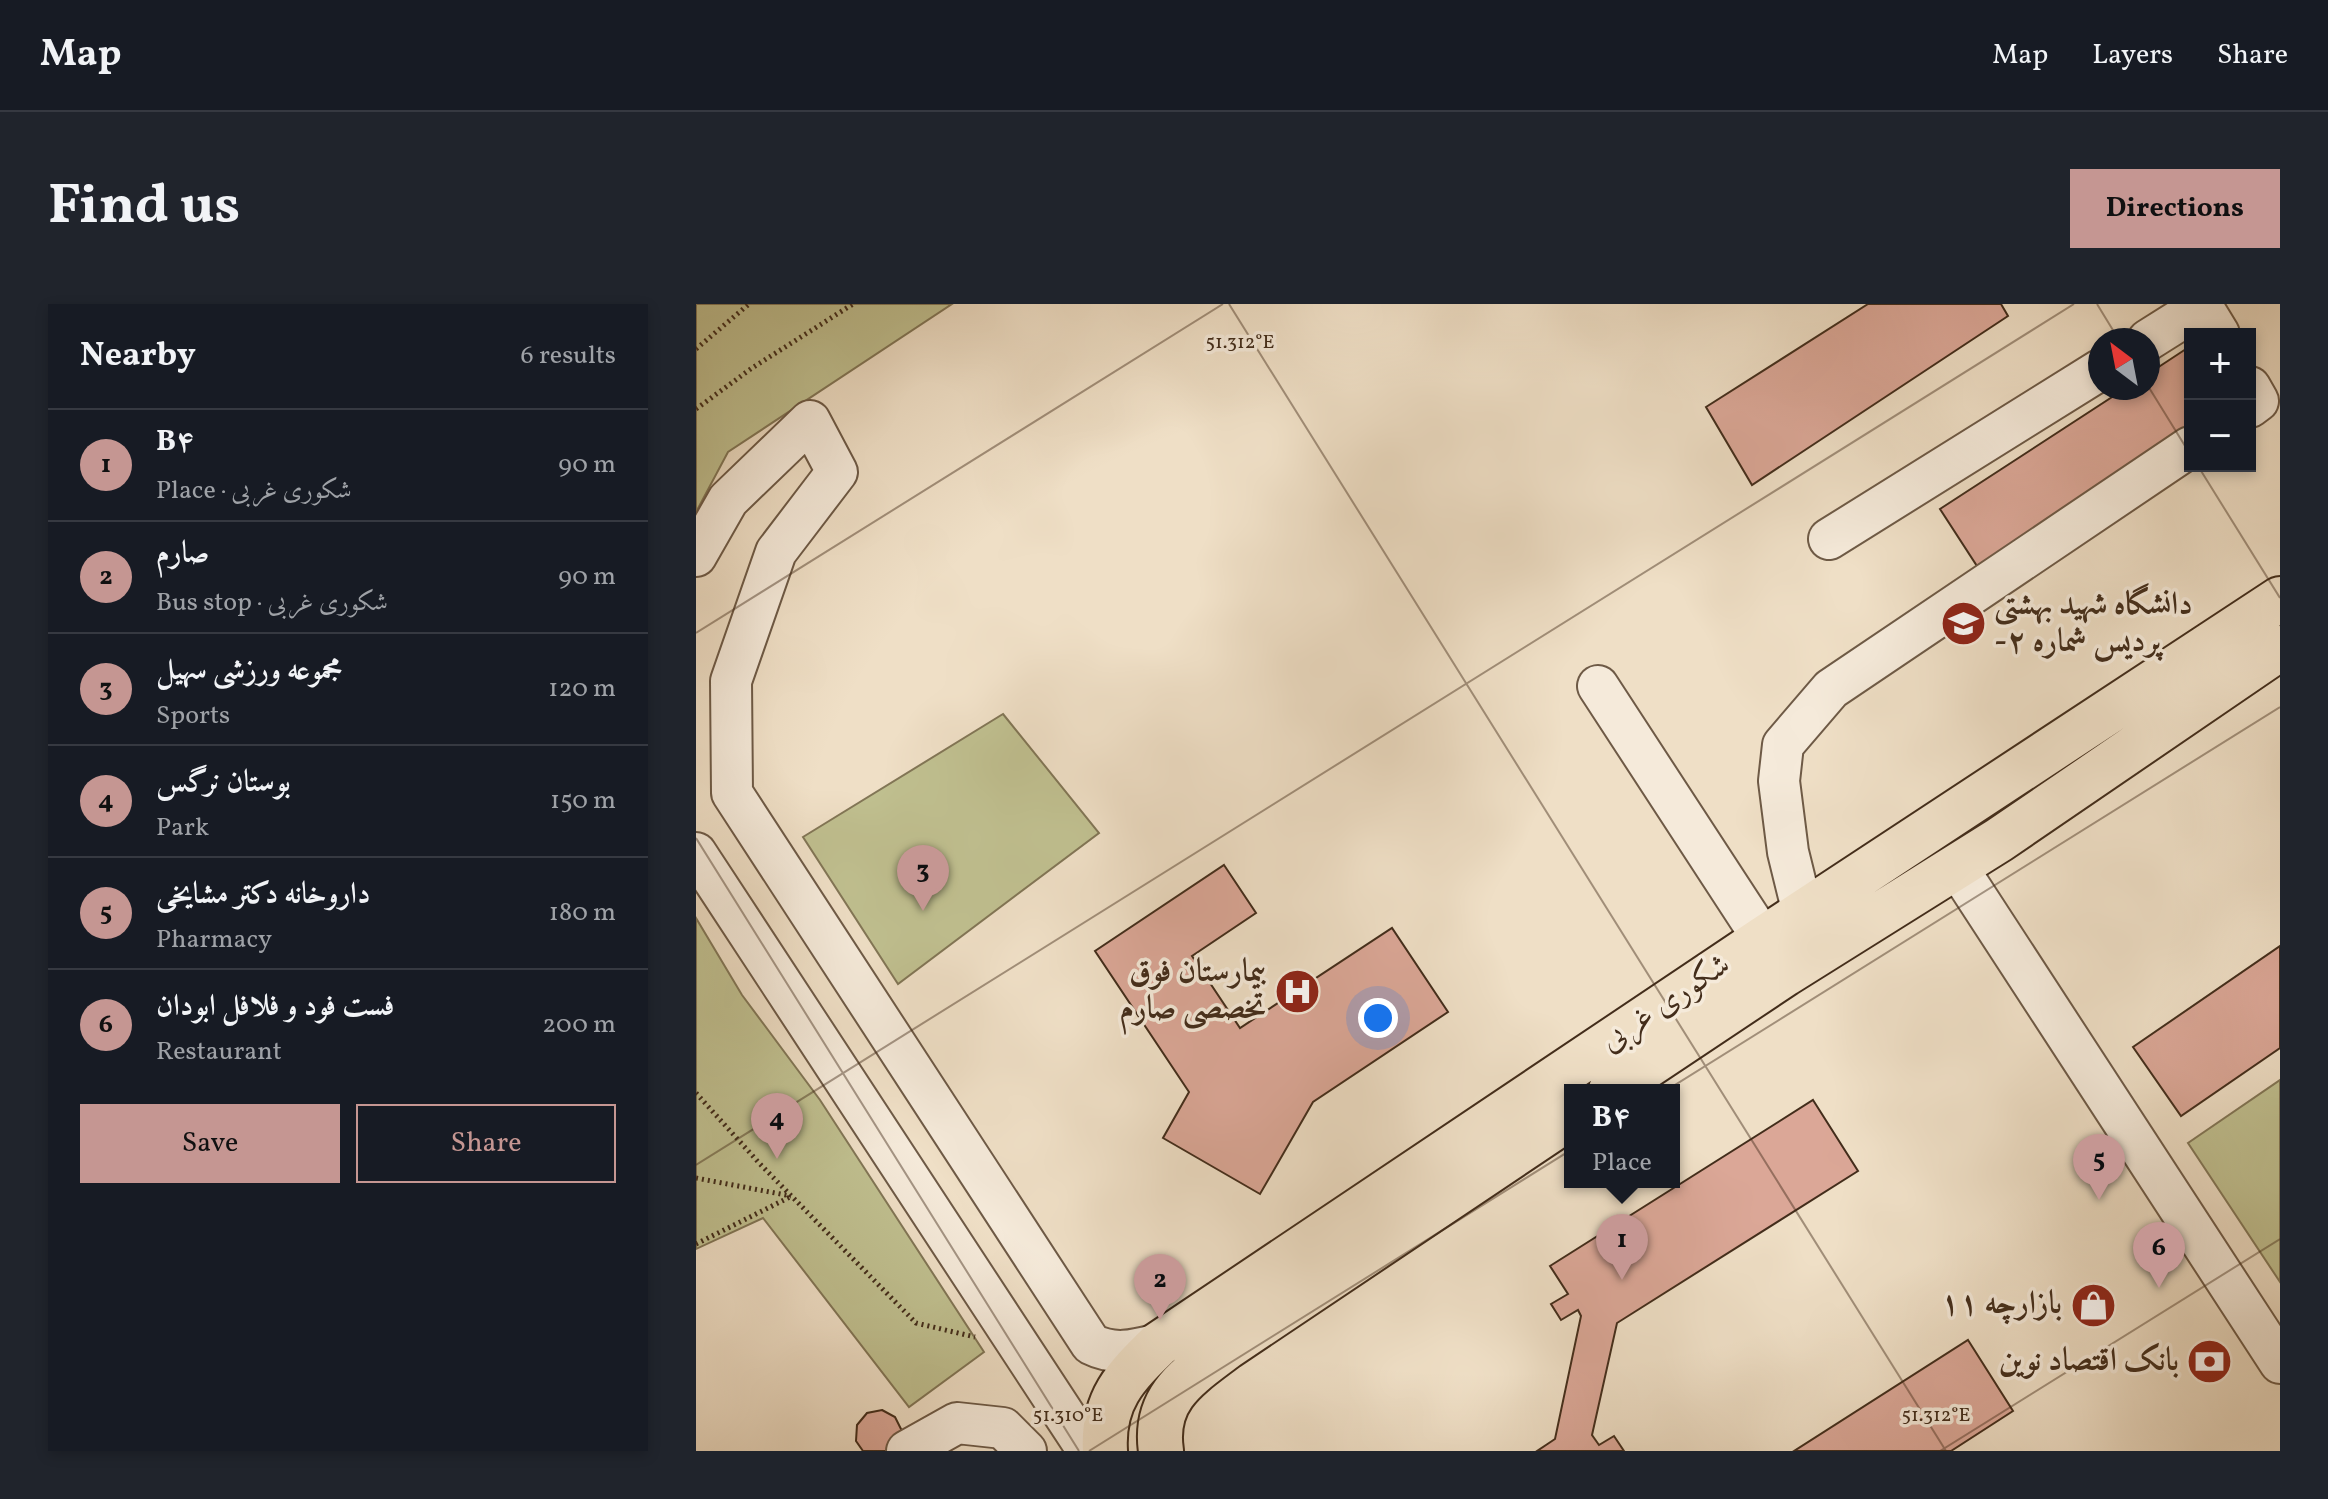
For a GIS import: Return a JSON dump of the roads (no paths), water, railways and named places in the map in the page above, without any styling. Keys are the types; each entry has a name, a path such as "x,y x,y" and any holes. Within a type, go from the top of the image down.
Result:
{"main road":[{"name":"شکوری غربی","path":"1618,1084 1774,956 1803,913 2280,599"},
{"name":"شکوری غربی","path":"1571,1084 1774,956 1957,867 2280,648"},
{"name":"شکوری غربی","path":"1105,1451 1108,1408 1127,1375 1159,1344 1564,1088"},
{"path":"1161,1451 1159,1437 1164,1407 1182,1381 1240,1338 1564,1121"}],"street":[{"path":"2160,332 2202,306 2215,328"},
{"path":"1829,539 2088,377"},
{"path":"696,556 728,500 810,421 837,472 776,552 731,681 732,793 1086,1338 1105,1352 1123,1352 1159,1344"},
{"path":"1803,913 1788,852 1779,781 1783,745 1831,689 2184,451"},
{"path":"1598,686 1774,956"},
{"path":"696,853 1088,1451"},
{"path":"1957,867 2280,1363"},
{"path":"907,1451 957,1423 1003,1428 1026,1451"}],"place":[{"name":"دانشگاه شهید بهشتی -پردیس شماره ۲","path":"1963,624"},
{"name":"مجموعه ورزشی سهیل","path":"923,911"},
{"name":"بیمارستان فوق تخصصی صارم","path":"1297,991"},
{"name":"بوستان نرگس","path":"777,1159"},
{"name":"داروخانه دکتر مشایخی","path":"2099,1200"},
{"name":"B۴","path":"1622,1280"},
{"name":"فست فود و فلافل ابودان","path":"2159,1288"},
{"name":"بازارچه ۱۱","path":"2093,1305"},
{"name":"صارم","path":"1160,1320"},
{"name":"بانک اقتصاد نوین","path":"2210,1362"}]}
